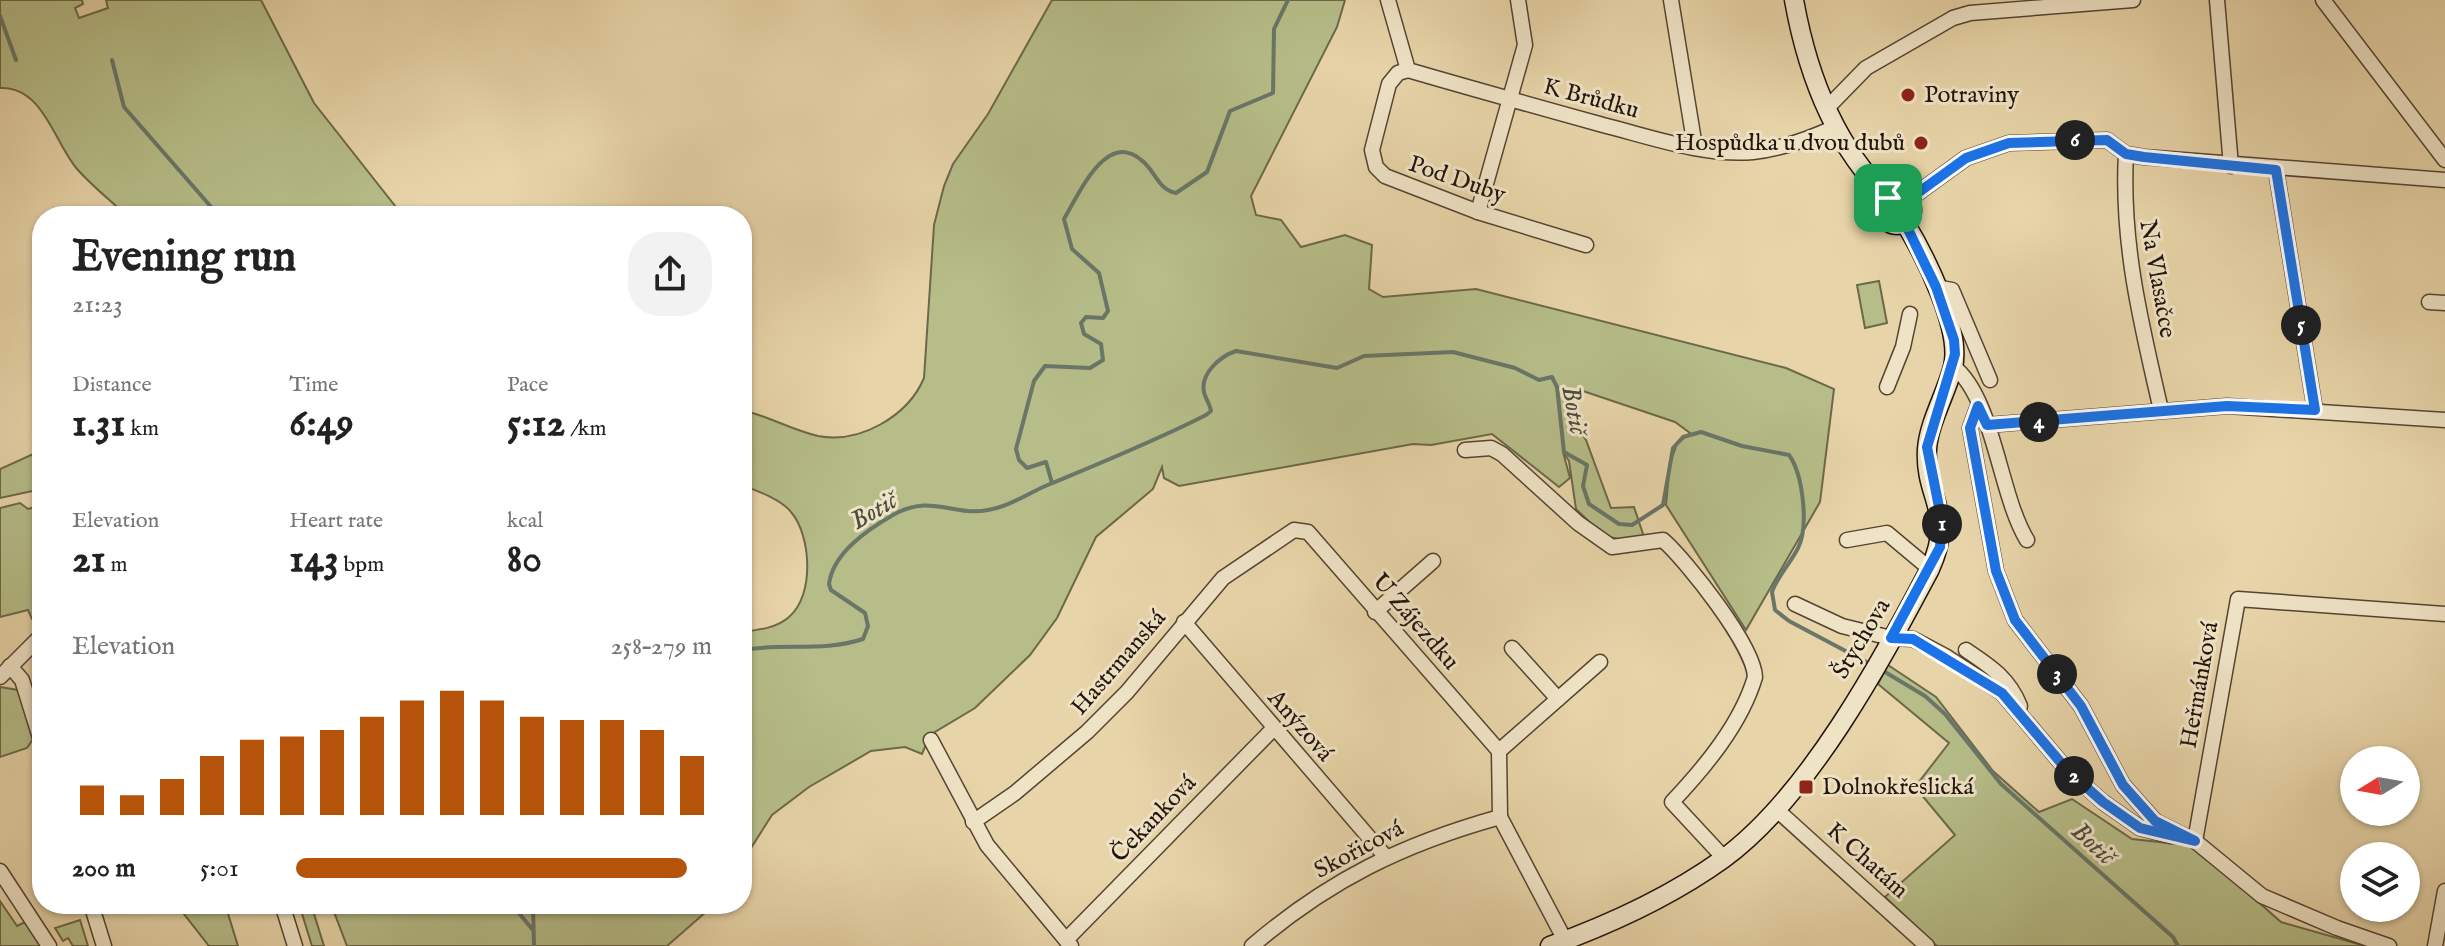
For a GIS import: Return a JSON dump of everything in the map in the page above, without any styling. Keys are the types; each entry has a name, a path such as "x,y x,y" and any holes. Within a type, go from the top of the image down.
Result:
{"street":[{"path":"1388,0 1408,70"},
{"path":"1478,212 1525,45 1518,0"},
{"path":"1671,0 1695,147"},
{"name":"Štychova","path":"1561,944 1630,914 1724,858 1777,810 1805,776 1870,673 1940,547 1942,522 1927,447 1953,366 1954,340 1936,287 1905,223 1895,225 1883,217 1882,207 1888,198 1864,172 1835,127 1807,59 1794,0"},
{"path":"1827,108 1866,68 1970,7 2133,0"},
{"path":"2217,0 2231,166"},
{"path":"2323,0 2445,160"},
{"name":"K Brůdku","path":"1408,70 1695,147 1754,152 1797,142 1835,127"},
{"name":"Pod Duby","path":"1408,70 1398,73 1389,84 1372,150 1376,167 1393,182 1586,245"},
{"path":"1908,200 1966,158 2009,143 2107,140 2126,154 2276,170 2445,180"},
{"name":"Na Vlasačce","path":"2126,154 2123,207 2134,294 2161,410"},
{"path":"2276,170 2315,410"},
{"path":"1888,198 1898,195 1908,200"},
{"path":"1905,223 1911,215 1908,200"},
{"path":"1936,287 1952,290 1990,380"},
{"path":"2429,302 2445,303"},
{"path":"1887,387 1903,347 1910,314"},
{"path":"1953,366 1968,378 1987,425 2016,522 2027,540"},
{"path":"1978,406 1970,428 1996,571 2015,620 2081,706 2123,785 2155,821 2195,841 2262,896 2389,946"},
{"path":"1987,425 2227,406 2445,420"},
{"path":"1465,450 1491,448 1502,454 1578,523 1612,547 1663,540 1701,579 1750,659 1755,677 1728,732 1696,777 1672,802 1724,858"},
{"name":"U Zájezdku","path":"1294,530 1308,532 1499,751"},
{"name":"Hastrmanská","path":"973,822 1015,793 1087,732 1127,692 1223,578 1294,530"},
{"path":"1847,540 1887,533 1930,569"},
{"path":"1375,612 1433,561"},
{"name":"Heřmánková","path":"2195,841 2238,599 2445,614"},
{"path":"1795,604 1842,626 1888,642 1913,639 1947,657 2002,693 2067,770 2103,802 2140,828 2195,841"},
{"name":"Anýzová","path":"1184,622 1385,856"},
{"path":"32,645 5,672 22,680 32,712"},
{"path":"1512,648 1558,699"},
{"path":"1966,650 2009,683 2022,718"},
{"path":"1561,944 1500,817 1499,751 1600,662"},
{"name":"Čekanková","path":"1069,943 1273,729"},
{"path":"931,740 987,845 1069,943"},
{"name":"K Chatám","path":"1777,810 1927,946"},
{"name":"Skořicová","path":"1252,946 1340,882 1385,856 1500,817"},
{"path":"0,871 49,946"},
{"path":"2435,946 2445,891"},
{"path":"94,914 104,946"},
{"path":"285,914 295,946"}],"green space":[{"path":"0,0 82,0 83,4 75,8 79,18 108,8 106,0 261,0 314,103 395,206 116,206 77,169 37,106 15,90 0,88"},
{"path":"1052,0 1345,0 1337,27 1251,196 1256,215 1281,220 1301,247 1345,235 1372,245 1369,289 1383,297 1476,289 1786,368 1834,389 1820,502 1746,630 1666,505 1670,463 1677,444 1690,433 1675,422 1583,391 1570,417 1586,440 1611,508 1634,507 1644,537 1624,540 1604,536 1576,509 1569,461 1563,452 1570,478 1559,487 1492,434 1431,445 1413,444 1179,486 1164,478 1162,467 1153,489 1096,537 1057,618 1030,655 975,708 930,735 922,754 905,747 871,751 809,787 772,815 752,846 752,630 773,626 789,617 803,595 807,565 803,535 791,512 775,499 752,489 752,413 818,436 850,436 895,415 917,392 924,378 934,225 953,164 988,114"},
{"path":"1879,281 1887,323 1865,328 1857,285"},
{"path":"32,455 32,491 0,498 0,469"},
{"path":"20,503 28,509 32,508 32,619 28,610 0,617 0,508"},
{"path":"1888,665 1936,697 1993,771 2039,812 2072,799 2132,839 2195,846 2281,922 2365,946 1937,946 1885,897 1955,835 1915,787 1949,743 1878,684"},
{"path":"0,687 18,690 32,740 27,748 0,757"},
{"path":"0,901 17,926 25,922 41,946 0,946"},
{"path":"184,914 228,914 238,946 209,946"},
{"path":"302,914 314,914 324,946 312,946"},
{"path":"335,914 704,914 667,946 347,946"},
{"path":"80,920 88,946 73,946 68,938 63,941 55,928"}],"waterway":[{"path":"1052,483 1046,462 1027,468 1019,460 1016,449 1034,381 1045,366 1090,368 1103,360 1101,344 1084,334 1081,323 1086,317 1103,318 1108,311 1099,273 1072,249 1064,219 1099,165 1110,156 1122,152 1136,156 1171,192 1176,193 1207,172 1230,111 1273,93 1274,29 1288,0"},
{"path":"0,16 16,60"},
{"path":"112,60 124,107 210,206"},
{"name":"Botič","path":"752,649 834,645 863,639 868,626 865,613 831,590 829,584 837,562 862,535 893,515 919,506 963,511 1004,506 1187,425 1211,411 1204,392 1205,378 1213,366 1230,353 1236,351 1337,368 1364,356 1453,352 1515,368 1539,380 1552,377 1557,387 1564,452 1587,465 1583,486 1589,504 1619,524 1632,525 1663,505 1673,448 1683,437 1701,432 1742,446 1789,455 1801,487 1803,527 1798,548 1772,592 1775,610 1789,621 1872,665"},
{"name":"Botič","path":"1880,669 1925,696 1945,714 2001,784 2173,937 2178,946"},
{"path":"520,914 533,930"},
{"name":"Botič","path":"533,914 534,946"}],"place":[{"name":"Potraviny","path":"1908,95"},
{"name":"Hospůdka u dvou dubů","path":"1921,143"},
{"name":"Dolnokřeslická","path":"1806,787"}],"route":[{"path":"2107,140 2126,154 2276,170 2315,410 2227,406 1987,425 1978,406 1970,428 1996,571 2015,620 2081,706 2123,785 2155,821 2195,841 2140,828 2103,802 2067,770 2002,693 1913,639 1891,638 1940,547 1942,522 1927,447 1955,354 1947,316 1920,249 1905,223 1890,224 1883,217 1882,207 1888,198 1898,195 1908,200 1966,158 2009,143 2107,140"}]}
